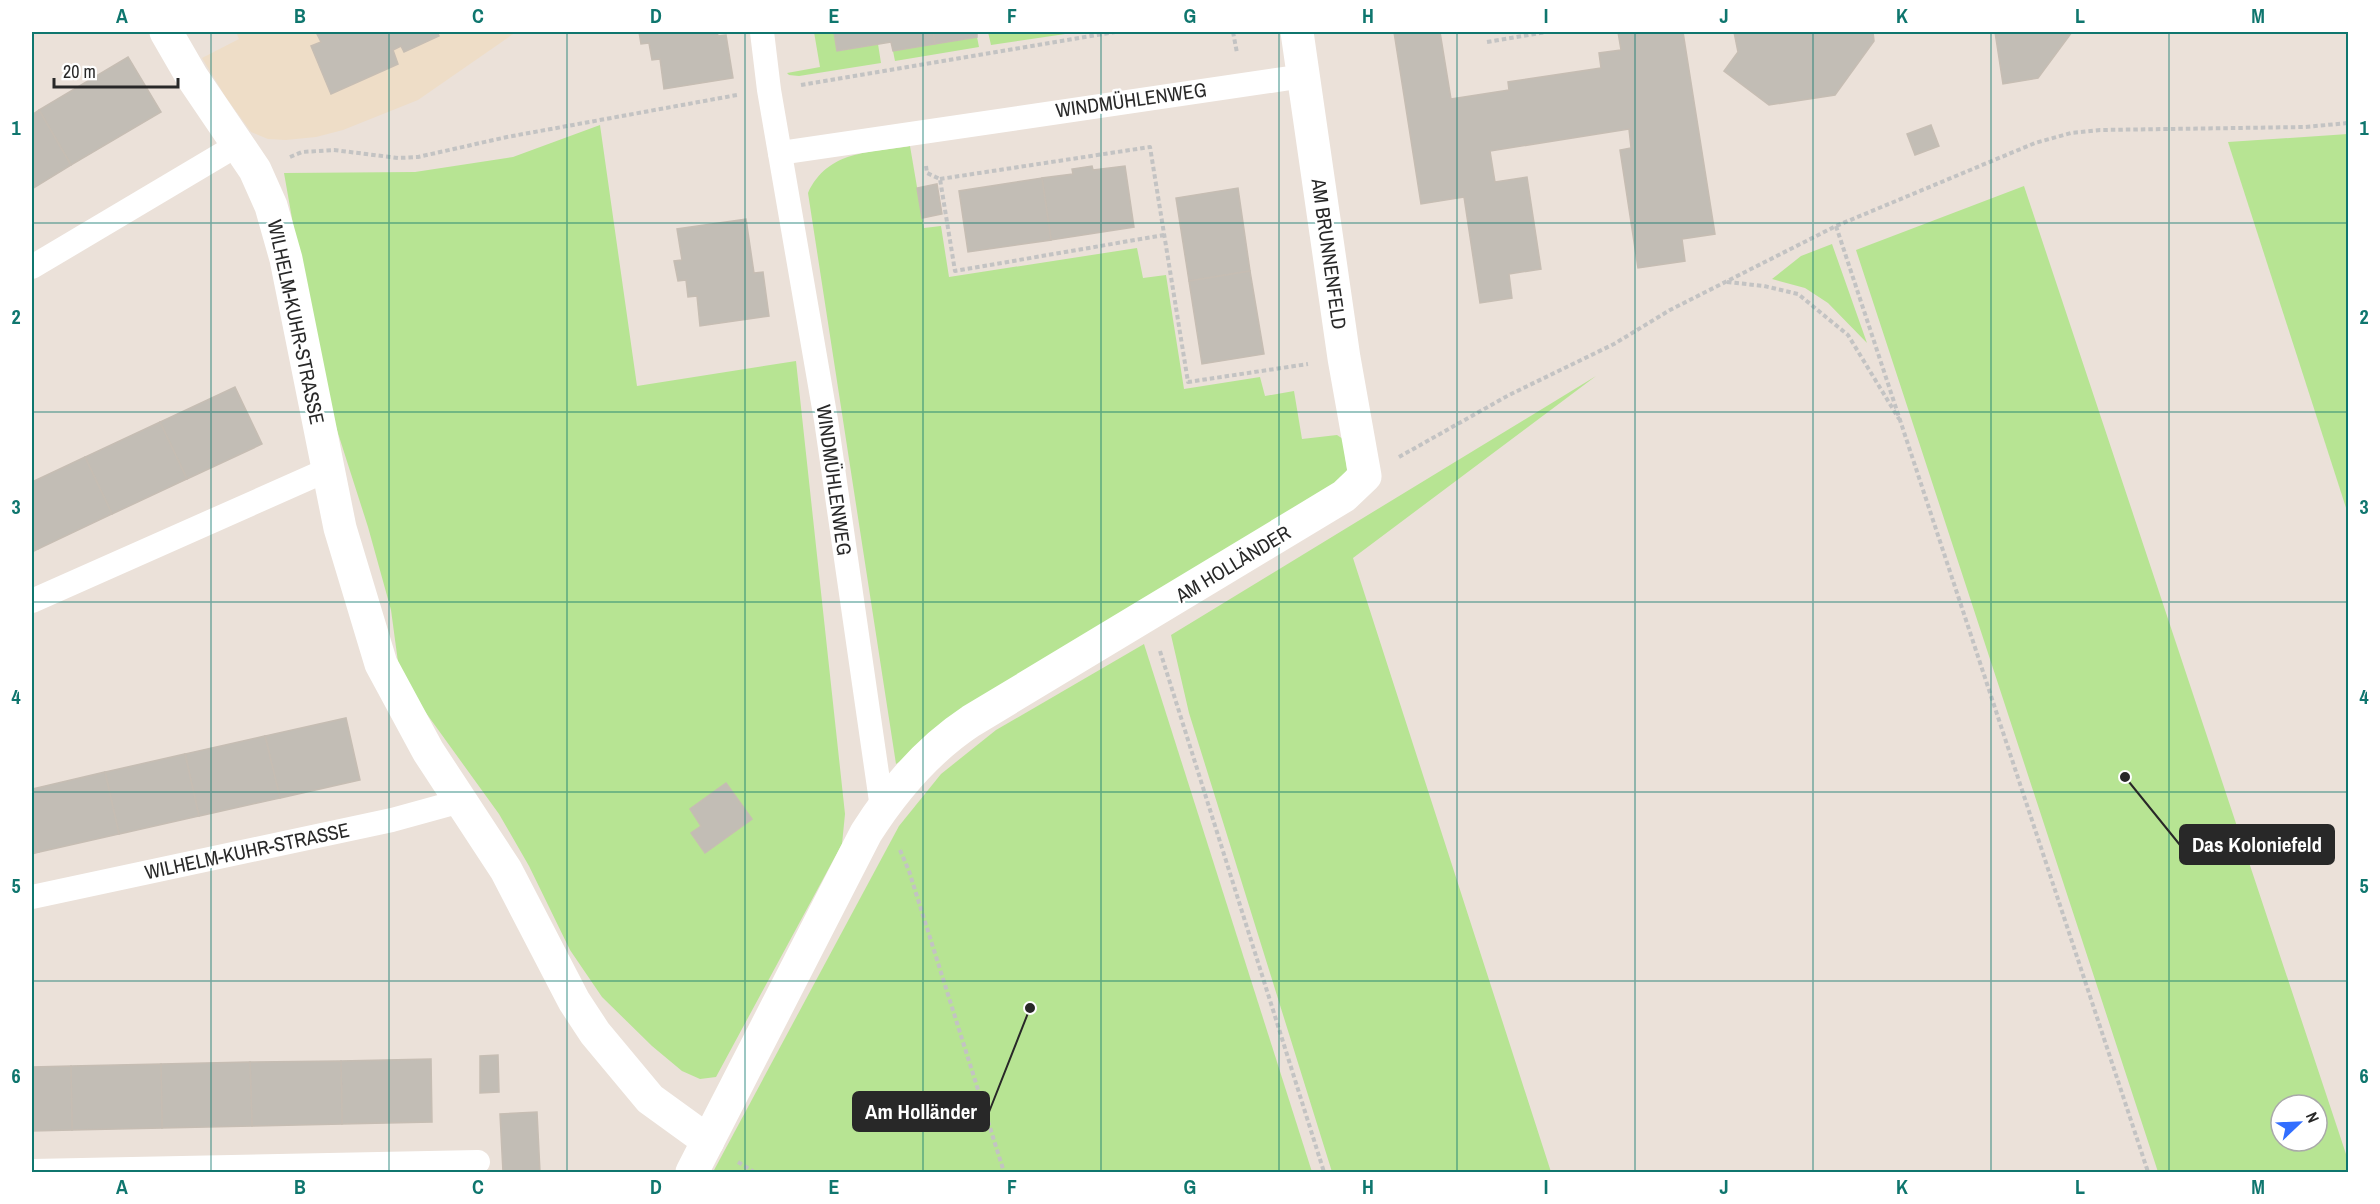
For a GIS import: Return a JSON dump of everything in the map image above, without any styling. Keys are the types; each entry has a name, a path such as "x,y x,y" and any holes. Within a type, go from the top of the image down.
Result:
{"street":[{"name":"WILHELM-KUHR-STRASSE","path":"166,32 192,77 248,157 271,206 286,259 327,470 355,582 381,664 428,751 506,870 574,1001 595,1033 651,1099 708,1142"},
{"name":"AM BRUNNENFELD","path":"1297,32 1344,358 1365,476"},
{"name":"AM HOLLÄNDER","path":"692,1173 850,863 882,808 919,763 944,738 1344,496 1365,476"}],"lane":[{"name":"WINDMÜHLENWEG","path":"762,32 769,90 826,420 882,808"},
{"name":"WINDMÜHLENWEG","path":"780,153 1304,76"},
{"path":"32,267 248,157"},
{"path":"32,601 327,470"},
{"name":"WILHELM-KUHR-STRASSE","path":"32,897 392,820 461,801"},
{"path":"32,1171 478,1162"}],"path":[{"path":"248,157 334,150 398,158 418,157 594,120 1115,32"},
{"path":"1487,42 1547,32"},
{"path":"1365,476 1509,395 1614,344 1670,310 1836,226 2036,143 2071,133 2111,130 2305,127 2349,123"},
{"path":"919,132 927,173 940,179 1150,147 1188,382 1344,358"},
{"path":"940,179 956,271 1164,235"},
{"path":"1836,226 2148,1173"},
{"path":"1726,282 1764,286 1798,294 1848,335 1904,427"},
{"path":"1149,615 1324,1173"},
{"path":"882,808 909,871 1004,1173"}],"shaded area":[{"path":"236,32 516,32 418,100 343,130 316,137 286,140 268,139 251,132 225,96 202,58 239,39"}],"green space":[{"path":"814,32 834,32 838,51 878,44 881,63 799,76 789,75 787,73 820,67"},
{"path":"988,32 1072,32 1072,33 991,45"},
{"path":"977,37 979,47 895,61 893,51"},
{"path":"600,125 637,386 796,361 845,814 842,844 716,1077 700,1079 682,1071 652,1046 602,997 570,950 529,866 499,814 421,706 398,662 391,610 368,527 320,377 284,173 415,172 513,157"},
{"path":"2348,134 2348,514 2228,142"},
{"path":"910,146 924,228 941,226 949,277 1137,248 1143,278 1166,275 1184,389 1260,377 1265,396 1294,391 1302,439 1337,435 1343,439 1347,470 1340,482 896,764 808,193 816,179 838,161 865,153"},
{"path":"2024,186 2326,1093 2269,1093 2269,1153 2329,1153 2329,1103 2348,1160 2348,1172 2158,1172 1856,250"},
{"path":"1832,244 1867,343 1828,303 1805,288 1772,279 1801,256"},
{"path":"1596,376 1353,558 1551,1172 1332,1172 1189,713 1171,635"},
{"path":"1144,644 1312,1172 713,1172 899,826 941,774 996,730"}],"building":[{"path":"316,32 437,32 439,36 404,52 401,46 393,50 398,64 331,94 311,46 321,42"},
{"path":"639,32 717,32 718,36 726,35 733,78 664,89 660,59 652,60 649,43 641,44"},
{"path":"834,32 933,32 935,44 893,51 891,42 837,51"},
{"path":"933,32 977,32 977,37 935,44"},
{"path":"1394,32 1440,32 1451,99 1509,90 1508,82 1601,68 1599,53 1621,50 1618,32 1683,32 1715,234 1682,239 1685,261 1638,268 1620,150 1631,148 1629,129 1490,151 1495,182 1527,177 1541,269 1509,274 1512,298 1480,303 1464,197 1421,204"},
{"path":"1734,32 1873,32 1874,41 1835,95 1769,105 1724,71 1738,52"},
{"path":"1995,32 2072,32 2038,78 2003,84"},
{"path":"128,57 161,112 71,165 39,110"},
{"path":"39,110 71,165 32,189 32,115"},
{"path":"1931,125 1939,146 1915,155 1907,134"},
{"path":"1092,166 1093,170 1125,166 1134,227 1051,240 1042,178 1073,174 1072,169"},
{"path":"1042,178 1051,240 968,252 959,191"},
{"path":"937,184 942,214 922,218 917,188"},
{"path":"1238,188 1250,271 1189,281 1176,198"},
{"path":"746,219 754,273 763,272 769,316 700,326 697,296 688,297 686,280 678,281 674,261 682,260 677,229"},
{"path":"1250,271 1264,354 1202,364 1189,281"},
{"path":"235,387 262,444 187,479 160,422"},
{"path":"160,422 187,479 112,514 85,457"},
{"path":"85,457 112,514 38,549 32,536 32,482"},
{"path":"32,536 38,549 32,552"},
{"path":"346,718 360,780 280,798 265,736"},
{"path":"265,736 280,798 199,816 185,754"},
{"path":"185,754 199,816 119,834 105,772"},
{"path":"105,772 119,834 39,852 32,822 32,789"},
{"path":"726,783 752,819 705,853 691,833 701,826 690,809"},
{"path":"32,822 39,852 32,854"},
{"path":"498,1055 499,1092 480,1093 480,1056"},
{"path":"431,1059 432,1122 342,1124 341,1061"},
{"path":"341,1061 342,1124 252,1126 250,1062"},
{"path":"250,1062 252,1126 162,1128 161,1064"},
{"path":"161,1064 162,1128 72,1130 71,1066"},
{"path":"71,1066 72,1130 32,1131 32,1067"},
{"path":"537,1112 540,1172 503,1172 500,1114"}],"place":[{"name":"Das Koloniefeld","path":"2125,777"},
{"name":"Am Holländer","path":"1030,1008"}]}
